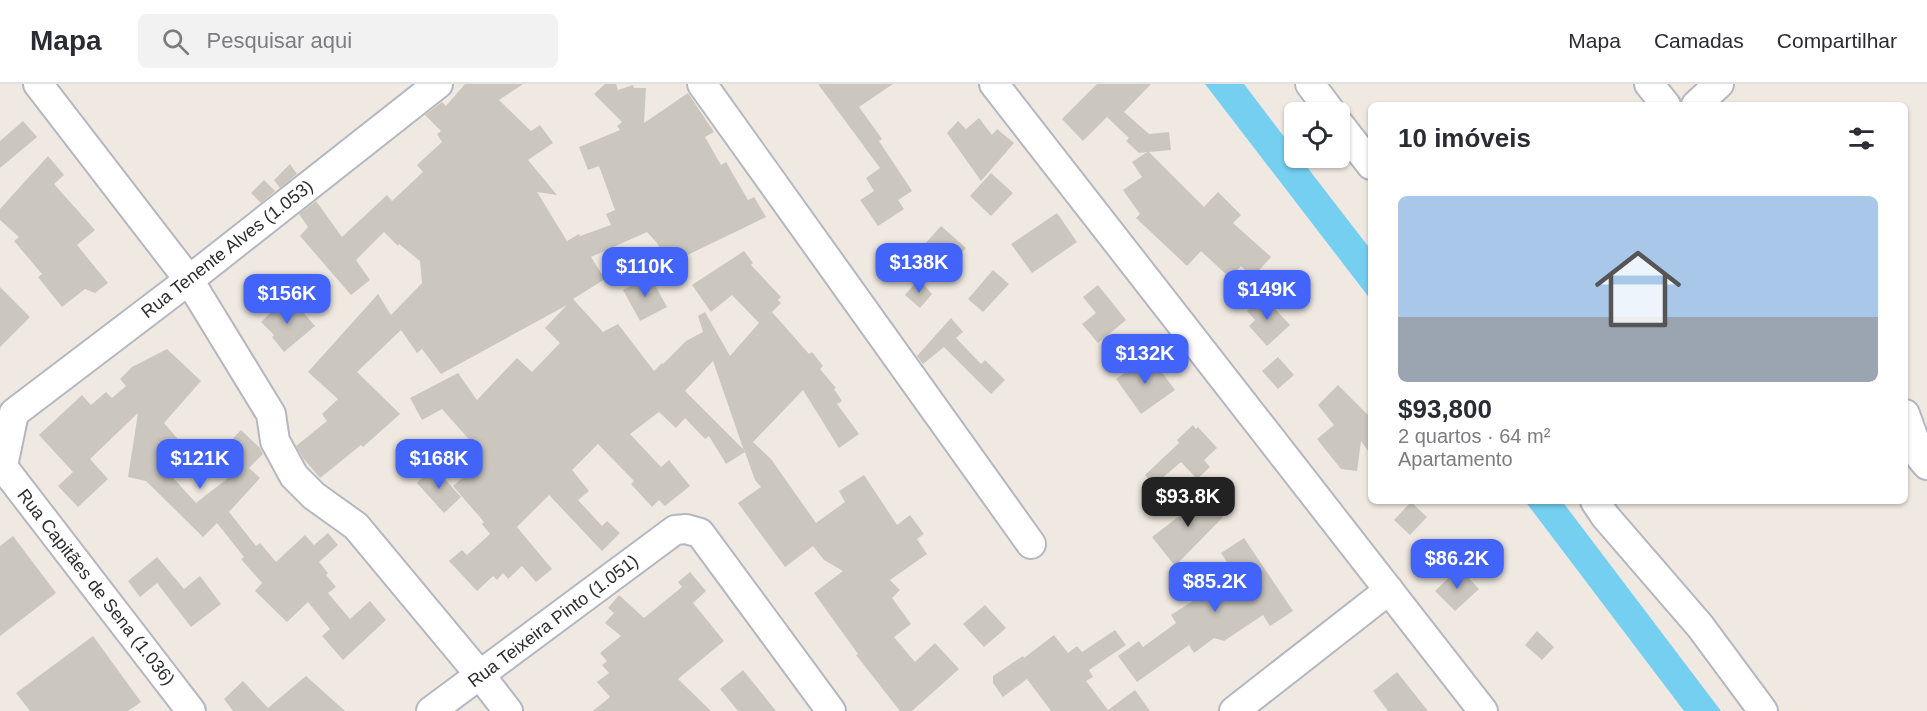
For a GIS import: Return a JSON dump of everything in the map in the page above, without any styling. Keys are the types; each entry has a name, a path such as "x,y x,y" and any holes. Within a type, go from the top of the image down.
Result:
{"street":[{"path":"39,84 189,280 271,414 275,441 294,476 314,496 356,526 508,711"},
{"name":"Rua Tenente Alves (1.053)","path":"1,465 7,412 189,280 438,84"},
{"path":"702,84 1031,544"},
{"path":"994,84 1483,711"},
{"path":"1310,84 1323,102"},
{"path":"1649,84 1664,102"},
{"path":"1699,102 1719,84"},
{"path":"1350,138 1368,161"},
{"path":"1908,422 1921,458 1927,465"},
{"name":"Rua Capitães de Sena (1.036)","path":"1,465 191,711"},
{"path":"1597,504 1700,627 1763,711"},
{"name":"Rua Teixeira Pinto (1.051)","path":"430,711 675,530 686,529 700,533 831,711"},
{"path":"1234,711 1389,590"}],"water":[{"path":"1205,84 1244,84 1284,137 1284,168 1308,168 1368,246 1368,296"},
{"path":"1527,504 1564,504 1721,711 1684,711"}],"building":[{"path":"465,84 523,84 499,100 531,131 540,125 553,143 528,160 557,195 537,192 567,241 579,234 580,236 611,225 606,214 615,210 599,166 588,170 579,147 620,130 617,126 622,122 594,94 605,84 616,84 618,90 633,85 634,88 646,88 644,123 688,93 714,132 705,137 721,165 726,162 748,200 754,197 766,217 669,264 657,243 647,232 591,257 605,279 573,299 603,332 618,324 654,371 686,341 703,332 698,316 705,312 730,356 759,323 732,295 711,312 692,285 744,251 753,263 751,265 781,297 778,300 781,303 772,312 809,354 812,352 823,366 820,369 836,388 834,389 842,401 837,404 859,434 839,448 803,390 753,442 771,459 816,523 845,502 839,491 864,475 897,525 910,515 924,534 917,539 927,554 890,580 900,590 892,598 911,624 894,637 915,662 935,643 959,669 912,711 900,711 856,655 858,654 814,593 843,571 824,560 813,546 785,567 738,503 761,487 755,480 745,452 726,464 709,436 705,439 685,418 676,428 659,412 630,434 661,467 669,460 690,486 665,506 659,500 652,507 631,484 634,481 598,444 572,470 589,491 578,500 602,526 607,521 620,533 602,551 549,495 517,527 552,569 536,582 522,566 508,579 503,573 497,580 493,576 477,591 449,561 462,550 467,555 490,534 482,524 484,522 453,486 483,460 471,447 474,445 442,409 422,420 410,398 458,373 477,400 517,358 532,372 560,343 545,328 567,305 441,374 422,349 417,353 401,330 357,372 400,414 363,447 361,445 320,478 303,458 296,446 327,421 322,414 338,399 308,372 378,294 391,315 422,283 420,261 399,244 398,246 384,232 356,260 370,280 351,295 300,236 308,227 299,214 316,201 342,237 387,195 392,201 423,172 417,165 442,142 437,134 441,131 425,115 442,102 446,106","holes":["713,361 743,449 685,391"]},
{"path":"818,84 893,84 859,107 882,139 879,141 912,191 898,200 904,209 878,226 860,200 874,191 866,178 880,168"},
{"path":"1097,84 1151,84 1124,112 1149,134 1169,132 1171,150 1149,152 1204,207 1218,192 1241,215 1233,223 1271,257 1253,277 1241,266 1230,278 1201,251 1187,266 1136,218 1140,214 1123,190 1142,177 1132,162 1147,152 1139,153 1126,141 1129,138 1107,117 1083,141 1062,119"},
{"path":"979,118 992,135 997,129 1014,143 981,181 947,133 958,121 966,129"},
{"path":"23,121 37,137 0,168 0,141"},
{"path":"48,156 64,175 54,184 95,230 77,245 108,283 95,293 85,289 62,307 38,277 42,274 14,241 19,237 0,220 0,209"},
{"path":"290,164 297,174 280,188 274,180"},
{"path":"991,173 1013,193 991,216 970,196"},
{"path":"264,180 275,191 261,203 251,193"},
{"path":"1057,213 1077,242 1032,273 1011,244"},
{"path":"941,226 966,248 941,275 916,254"},
{"path":"993,270 1009,284 983,312 968,299"},
{"path":"650,276 667,307 640,321 623,290"},
{"path":"919,279 932,294 920,308 905,295"},
{"path":"1098,285 1126,320 1098,343 1082,324 1096,313 1083,297"},
{"path":"0,287 30,317 0,347"},
{"path":"1263,296 1290,325 1267,346 1249,326 1255,320 1247,311"},
{"path":"286,298 315,326 284,352 272,337 274,335 261,322"},
{"path":"951,318 963,332 956,338 981,364 985,360 1005,380 991,394 944,347 923,364 917,356"},
{"path":"167,349 201,381 164,423 183,445 163,462 169,468 166,470 196,503 228,478 223,473 238,457 226,446 241,430 260,448 263,454 249,468 260,478 229,512 256,546 260,543 276,562 305,535 314,545 328,533 338,545 319,562 336,587 328,593 350,619 370,601 386,620 343,660 322,636 330,629 308,602 287,622 255,591 262,583 241,559 244,557 217,523 203,537 146,481 128,477 138,413 90,459 108,479 78,507 58,486 73,472 39,435 82,395 91,405 106,392 112,398 126,386 120,379 132,367"},
{"path":"1149,355 1175,390 1141,414 1116,379"},
{"path":"1278,357 1294,375 1278,389 1262,371"},
{"path":"1338,385 1368,415 1368,451 1361,441 1357,471 1341,469 1317,439 1334,425 1318,405"},
{"path":"1193,425 1196,429 1198,427 1217,448 1204,460 1210,467 1197,479 1181,462 1154,485 1145,475 1179,443 1177,440"},
{"path":"434,467 461,497 444,513 417,483"},
{"path":"1195,490 1223,517 1175,566 1152,537 1186,511 1180,505"},
{"path":"1409,504 1413,504 1427,517 1410,535 1394,520"},
{"path":"13,536 56,593 0,636 0,546"},
{"path":"1244,538 1293,611 1270,626 1263,615 1224,641 1214,638 1194,653 1189,645 1137,682 1118,656 1139,641 1143,647 1176,623 1171,615 1235,574 1221,553"},
{"path":"157,557 184,589 200,576 221,604 191,627 157,583 140,597 128,581"},
{"path":"1459,568 1479,589 1455,611 1435,591"},
{"path":"690,572 706,591 693,603 724,641 678,679 711,711 593,711 610,697 597,682 609,673 602,665 607,661 600,653 621,636 605,623 614,613 608,608 619,595 644,618 682,587 678,582"},
{"path":"985,605 1006,628 984,647 963,624"},
{"path":"1115,630 1126,645 1089,670 1093,677 1086,681 1108,710 1135,690 1150,711 1051,711 1027,679 1003,697 993,683 993,676 1023,656 1024,658 1054,635 1068,653 1077,646 1082,652"},
{"path":"1537,631 1554,647 1542,660 1525,645"},
{"path":"93,636 141,702 128,711 30,711 16,693"},
{"path":"743,670 776,711 738,711 720,689"},
{"path":"1397,672 1428,711 1388,711 1373,691"},
{"path":"306,676 345,711 233,711 224,699 243,681 268,708"}]}
